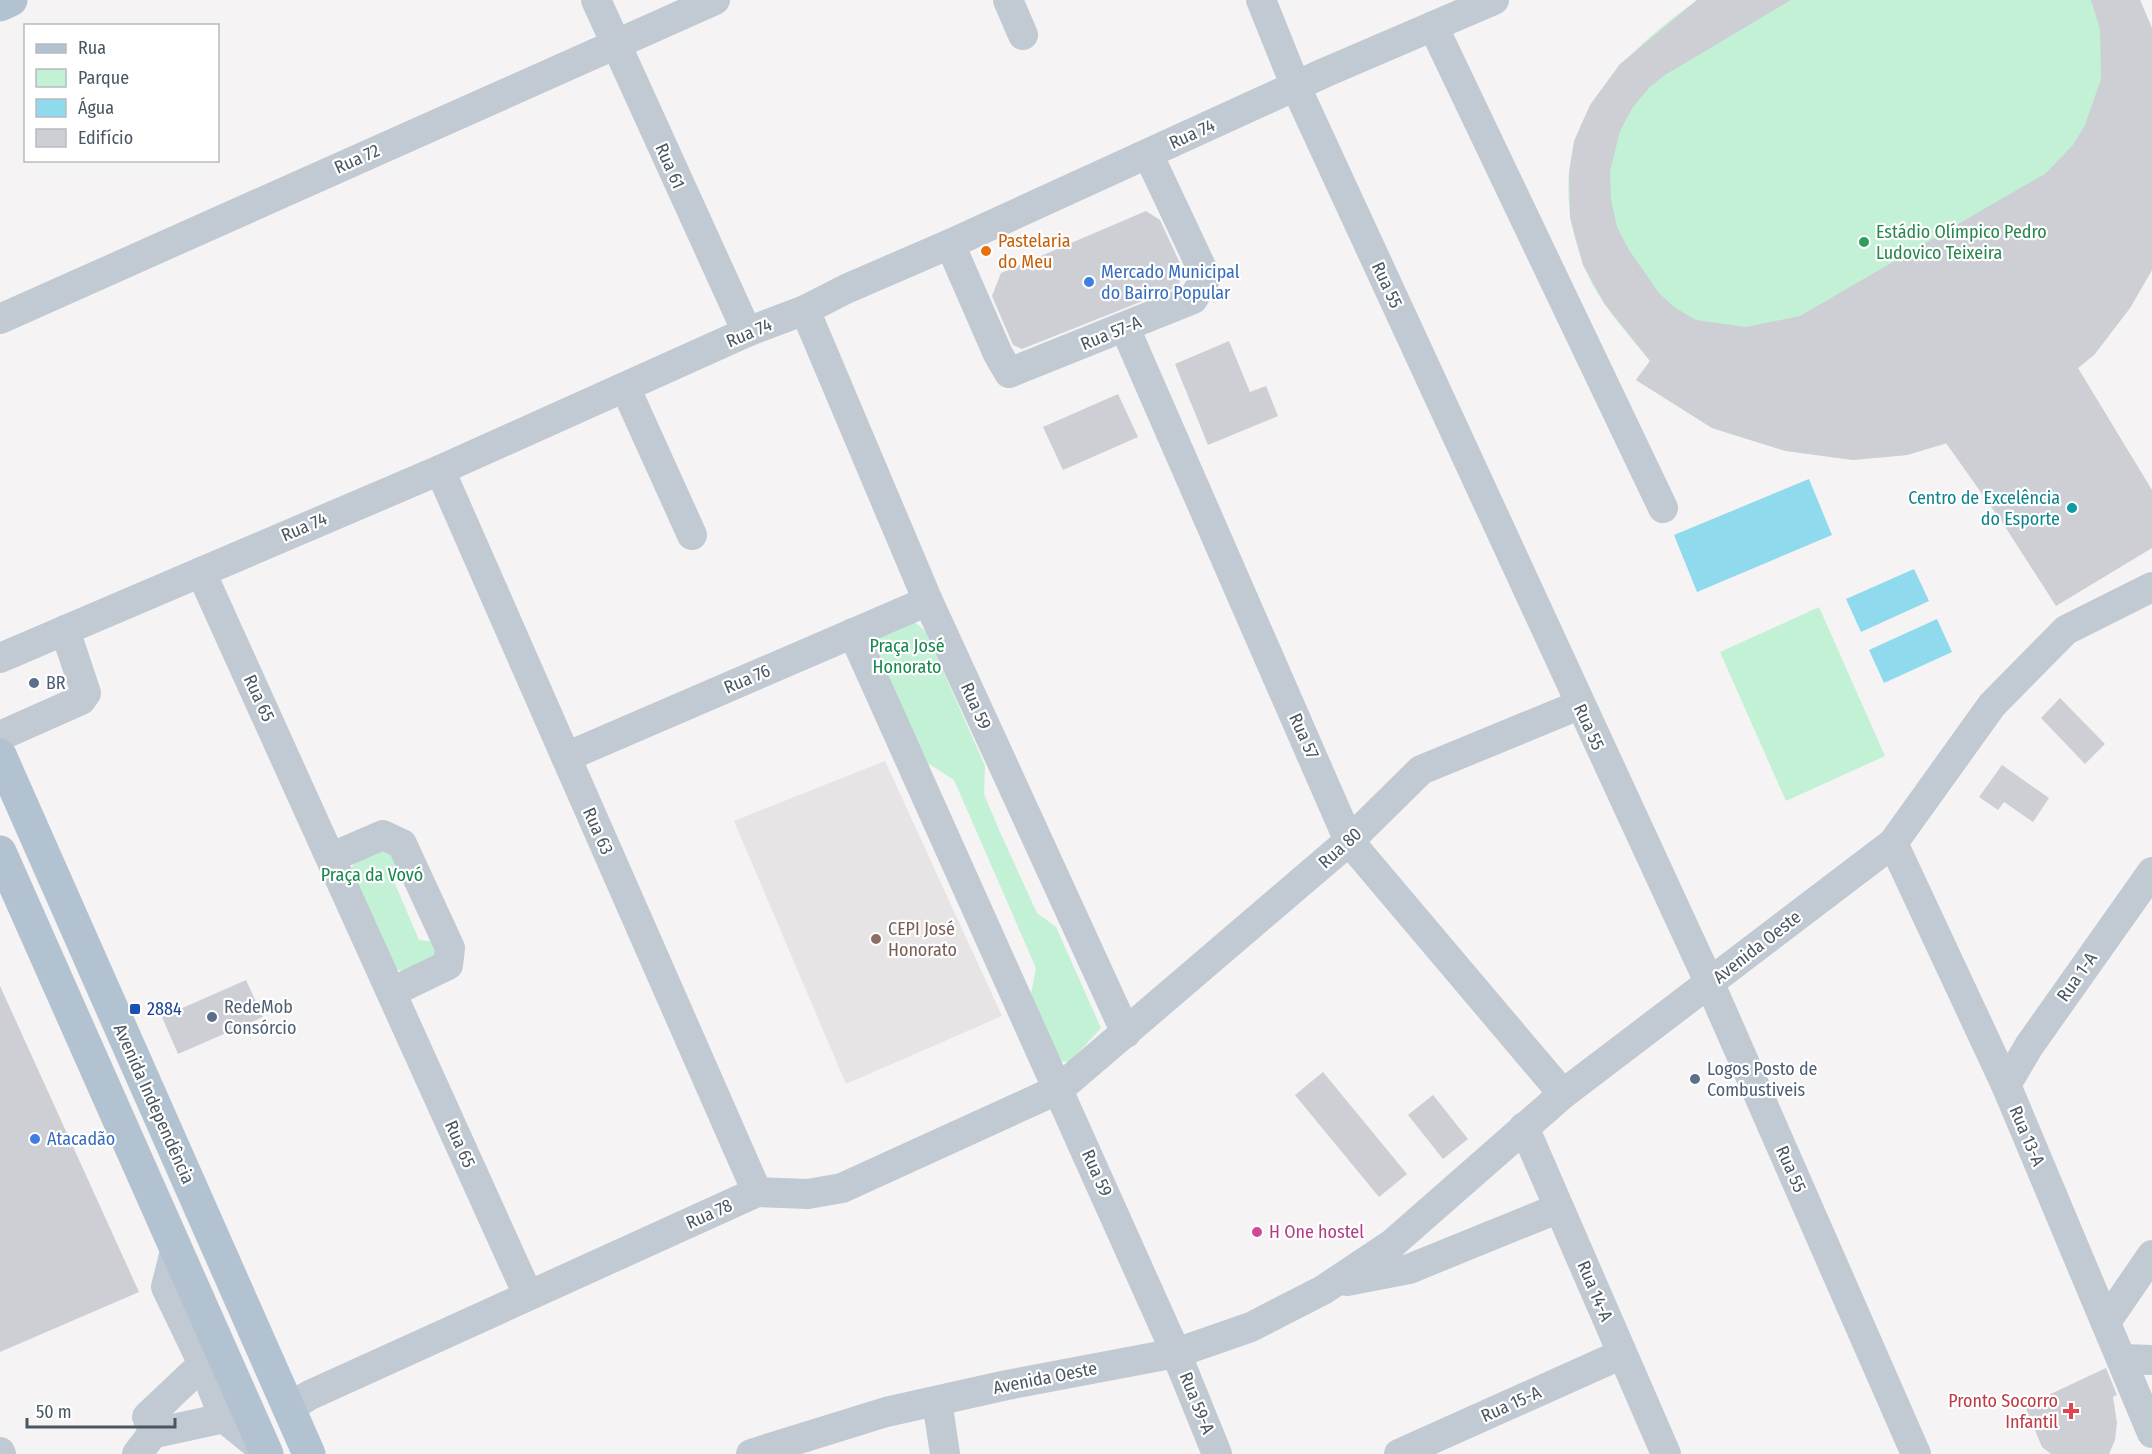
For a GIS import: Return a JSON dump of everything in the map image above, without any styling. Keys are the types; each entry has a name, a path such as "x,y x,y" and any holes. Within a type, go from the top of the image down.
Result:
{"main road":[{"path":"0,5 11,0"},
{"name":"Avenida Independência","path":"0,754 309,1454"},
{"path":"0,852 267,1453"}],"street":[{"name":"Rua 61","path":"596,0 747,332"},
{"name":"Rua 72","path":"0,319 715,0"},
{"path":"1008,0 1023,35"},
{"name":"Rua 55","path":"1261,0 1296,87 1579,705 1710,984 1916,1454"},
{"name":"Rua 74","path":"0,658 440,470 747,332 805,310 846,289 1494,0"},
{"path":"1433,26 1663,508"},
{"name":"Rua 57-A","path":"950,244 998,354 1009,373 1193,299 1206,278 1148,154"},
{"name":"Rua 59","path":"805,310 928,601 1126,1034"},
{"name":"Rua 57","path":"1125,328 1349,841 1563,1094"},
{"path":"625,387 692,536"},
{"name":"Rua 63","path":"440,470 757,1192"},
{"name":"Rua 65","path":"201,572 332,857 528,1295"},
{"name":"Avenida Oeste","path":"751,1454 886,1412 1007,1385 1176,1353 1251,1327 1332,1284 1392,1244 1563,1094 1893,843 1992,705 2066,630 2152,587"},
{"name":"Rua 76","path":"566,758 928,601"},
{"path":"0,736 81,700 86,693 65,630"},
{"name":"Rua 59","path":"853,633 1176,1353"},
{"name":"Rua 80","path":"1126,1034 1349,841 1421,770 1579,705"},
{"path":"332,857 383,835 402,844 450,948 448,965 392,992"},
{"name":"Rua 13-A","path":"1893,843 2006,1085 2152,1433"},
{"name":"Rua 1-A","path":"2006,1085 2029,1046 2152,872"},
{"name":"Rua 78","path":"288,1407 757,1192 808,1194 842,1188 1059,1089 1126,1034"},
{"name":"Rua 14-A","path":"1524,1127 1666,1454"},
{"name":"Avenida Oeste","path":"1332,1284 1409,1269 1559,1208"},
{"path":"176,1247 166,1287 203,1364 224,1418 267,1453"},
{"path":"2106,1322 2152,1255"},
{"name":"Rua 59-A","path":"1176,1353 1217,1454"},
{"name":"Rua 15-A","path":"1399,1454 1622,1354"},
{"path":"2122,1359 2152,1360"},
{"path":"203,1364 147,1417 145,1443 224,1418"},
{"path":"937,1401 945,1454"}],"shaded area":[{"name":"CEPI José Honorato","path":"885,761 1002,1016 846,1084 734,821"}],"green space":[{"name":"Estádio Olímpico Pedro Ludovico Teixeira","path":"1697,0 2140,0 2152,28 2152,270 2130,308 2094,355 1970,437 1907,455 1853,460 1786,451 1712,428 1636,380 1650,361 1612,315 1589,277 1571,220 1569,180 1575,145 1588,112 1608,81 1633,53"},
{"path":"1819,607 1885,756 1786,801 1720,652"},
{"name":"Praça José Honorato","path":"914,621 926,632 985,766 984,794 1037,913 1056,927 1101,1028 1070,1062 1057,1061 1031,994 1036,968 954,780 926,762 876,654 876,638"},
{"name":"Praça da Vovó","path":"383,849 395,853 399,863 392,877 419,940 436,942 441,952 410,973 395,969 350,874 354,862"}],"water":[{"path":"1809,479 1832,535 1697,592 1674,535"},
{"path":"1914,569 1929,601 1861,632 1846,599"},
{"path":"1937,619 1952,652 1884,683 1869,650"}],"building":[{"path":"1697,0 1791,0 1665,75 1650,87 1633,107 1620,131 1610,171 1611,199 1617,227 1629,250 1659,293 1674,307 1696,320 1746,327 1800,316 2046,173 2073,145 2085,125 2101,79 2100,29 2091,0 2140,0 2152,28 2152,270 2130,308 2094,355 2078,368 2152,490 2152,548 2056,606 2004,525 1946,443 1907,455 1853,460 1786,451 1712,428 1636,380 1650,361 1604,303 1583,265 1570,218 1569,174 1574,141 1590,105 1620,64"},
{"name":"Mercado Municipal do Bairro Popular","path":"1146,211 1160,220 1178,259 1183,271 1178,287 1022,349 1013,345 992,296 1001,273"},
{"path":"1229,341 1250,392 1266,386 1278,416 1208,445 1175,364"},
{"path":"1118,394 1138,437 1063,470 1043,427"},
{"path":"2060,698 2105,744 2085,764 2041,718"},
{"path":"2002,765 2049,798 2033,822 2004,802 1998,810 1979,797"},
{"name":"RedeMob Consórcio","path":"246,980 263,1017 178,1054 162,1017"},
{"name":"Atacadão","path":"0,986 139,1292 0,1352"},
{"path":"1323,1072 1407,1174 1379,1197 1295,1095"},
{"path":"1433,1095 1468,1139 1443,1159 1408,1115"},
{"name":"Pronto Socorro Infantil","path":"2106,1368 2117,1395 2113,1397 2117,1423 2115,1440 2109,1454 2051,1454 2042,1447 2025,1406"}],"place":[{"name":"Estádio Olímpico Pedro Ludovico Teixeira","path":"1864,242"},
{"name":"Pastelaria do Meu","path":"986,251"},
{"name":"Mercado Municipal do Bairro Popular","path":"1089,282"},
{"name":"Centro de Excelência do Esporte","path":"2072,508"},
{"name":"BR","path":"34,683"},
{"name":"CEPI José Honorato","path":"876,939"},
{"name":"2884","path":"135,1009"},
{"name":"RedeMob Consórcio","path":"212,1017"},
{"name":"Logos Posto de Combustiveis","path":"1695,1079"},
{"name":"Atacadão","path":"35,1139"},
{"name":"H One hostel","path":"1257,1232"},
{"name":"Pronto Socorro Infantil","path":"2071,1411"}]}
